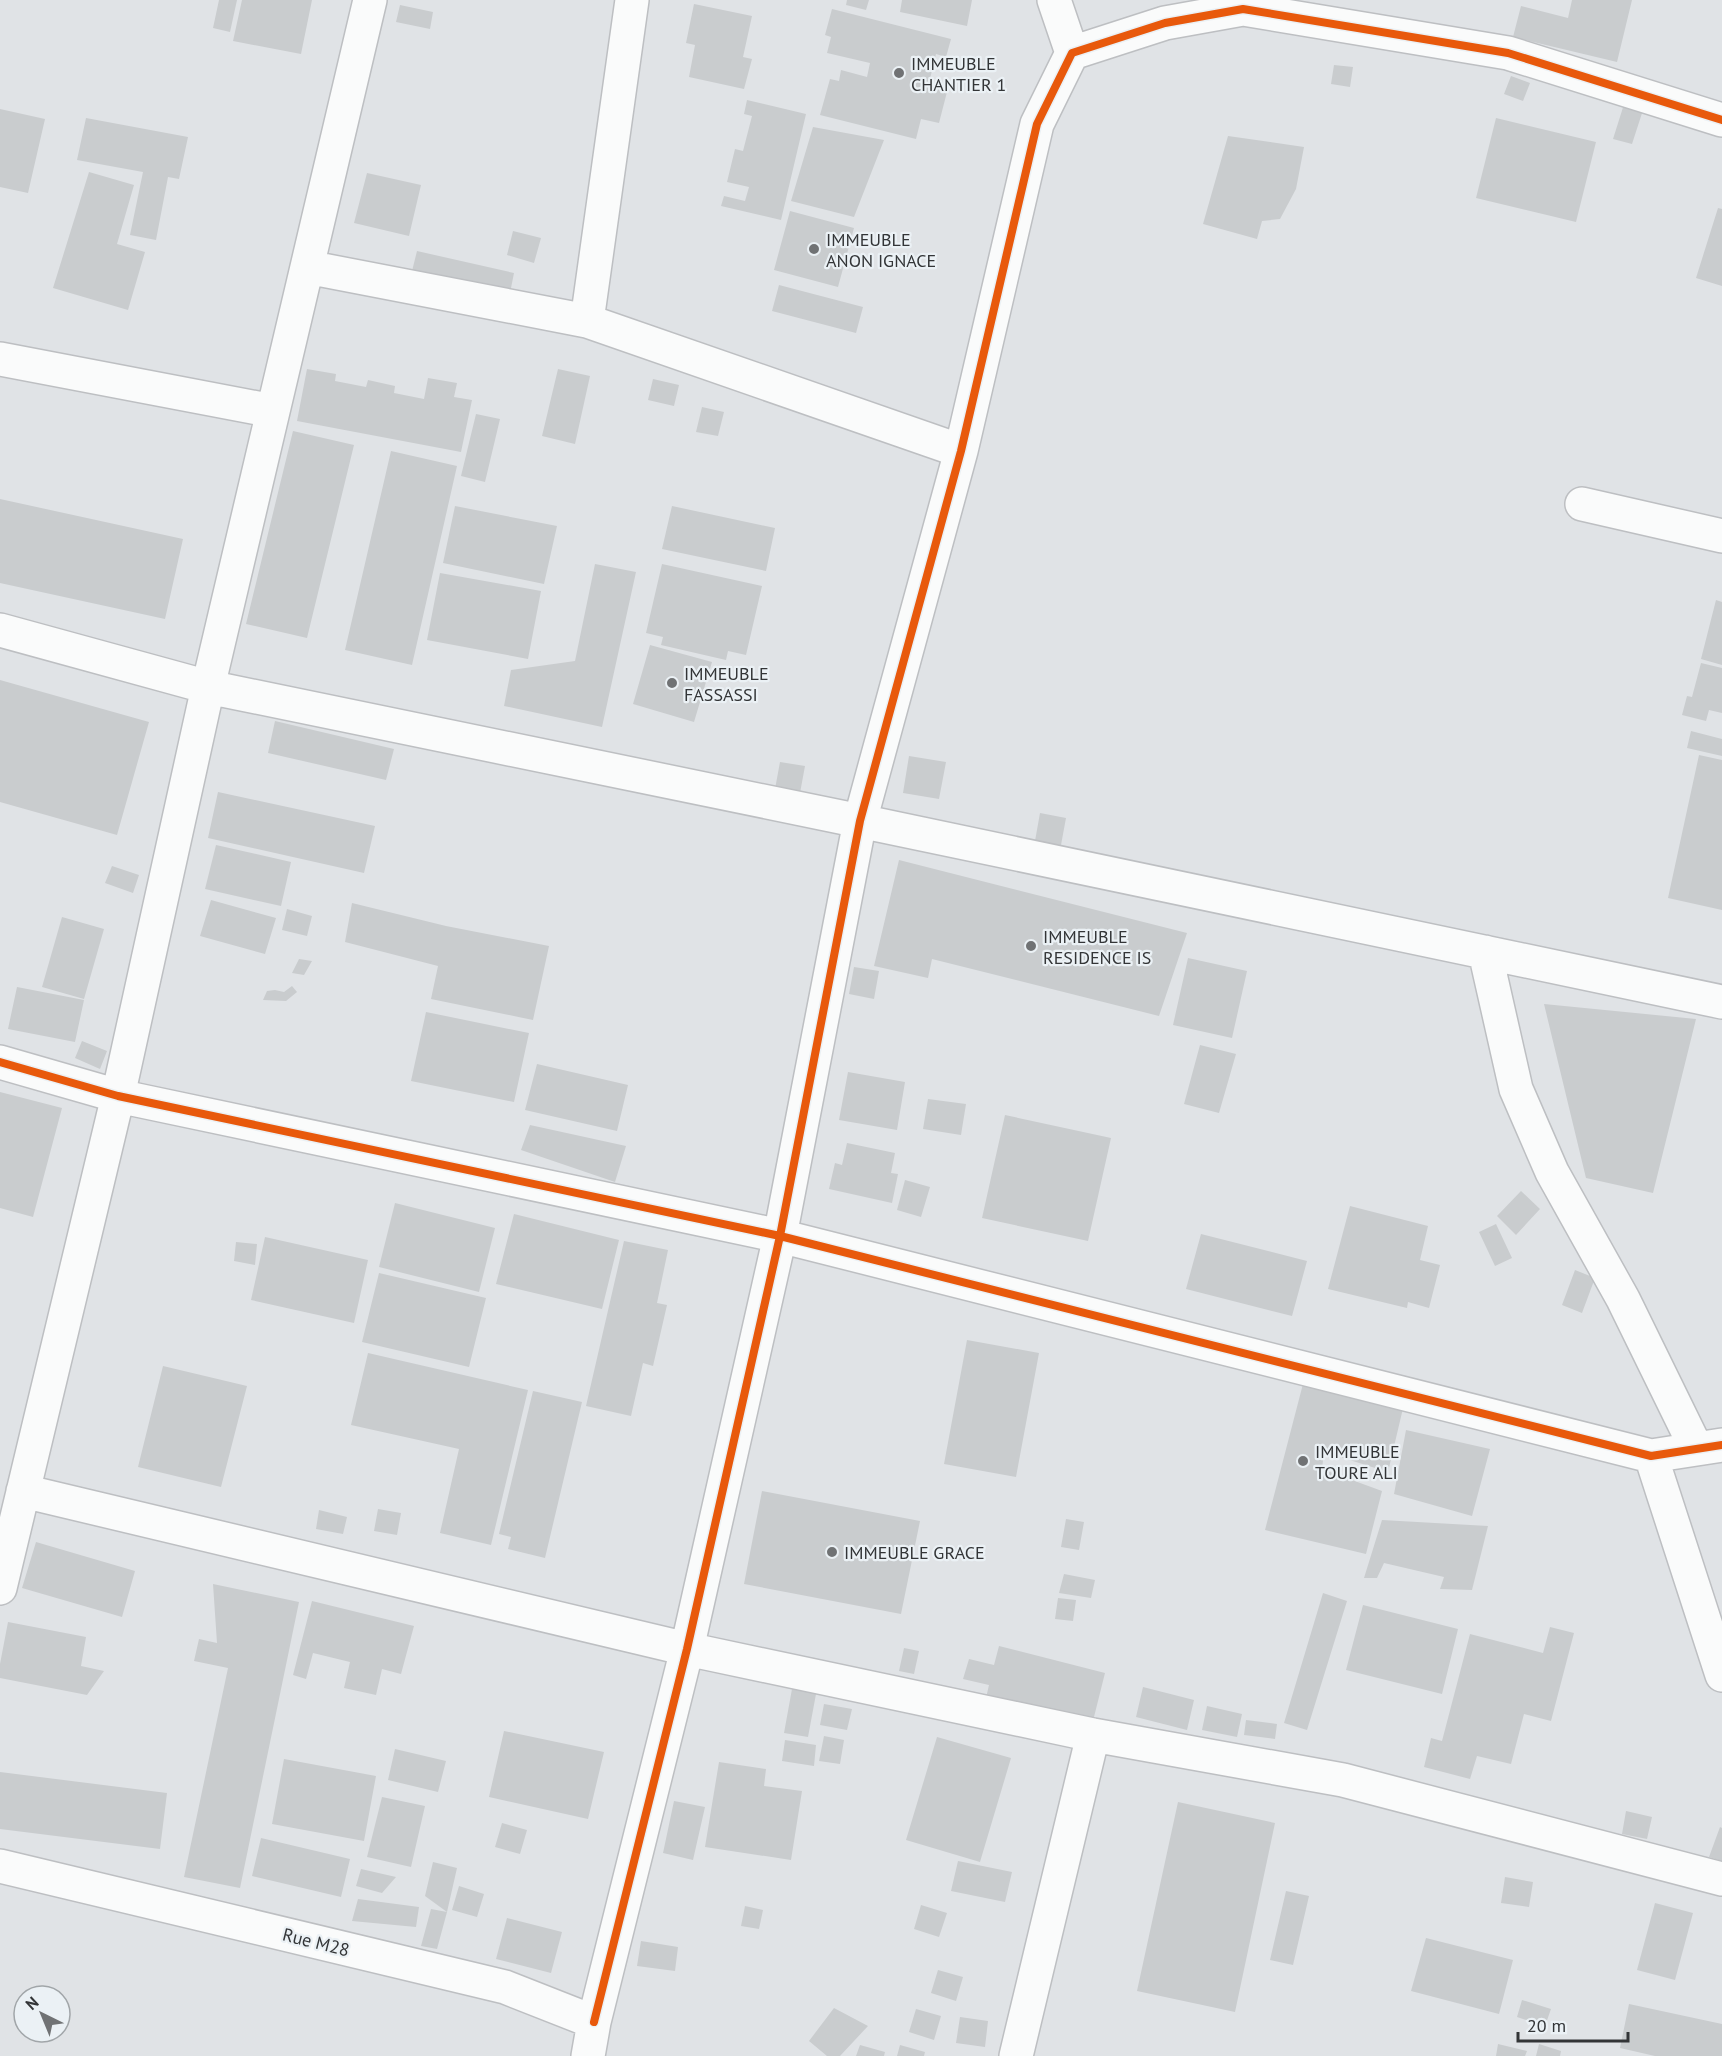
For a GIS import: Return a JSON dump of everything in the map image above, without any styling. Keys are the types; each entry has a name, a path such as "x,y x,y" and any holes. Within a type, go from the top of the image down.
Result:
{"street":[{"path":"0,1588 118,1096 208,687 370,0"},
{"path":"587,321 632,0"},
{"path":"588,2056 594,2022 687,1649 780,1236 860,821 961,452 1037,124 1072,53 1054,0"},
{"path":"1072,53 1165,23 1243,9 1508,53 1722,120"},
{"path":"307,267 587,321 961,452"},
{"path":"0,359 273,411"},
{"path":"1582,504 1722,536"},
{"path":"0,630 208,687 1722,1002"},
{"path":"0,1062 118,1096 780,1236 1651,1456 1709,1446 1552,1172 1516,1089 1485,952"},
{"path":"1651,1456 1722,1675"},
{"path":"23,1491 687,1649 1093,1735 1343,1780 1722,1879"},
{"path":"1016,2056 1093,1735"},
{"name":"Rue M28","path":"0,1866 505,1987 594,2022"}],"building":[{"path":"219,0 237,0 230,32 213,28"},
{"path":"242,0 312,0 301,54 233,41"},
{"path":"847,0 869,0 866,10 846,5"},
{"path":"902,0 972,0 967,26 900,12"},
{"path":"1572,0 1632,0 1617,62 1513,37 1521,6 1568,18"},
{"path":"694,4 752,16 743,57 752,59 744,89 689,77 695,45 686,43"},
{"path":"400,5 433,12 430,29 396,22"},
{"name":"IMMEUBLE CHANTIER 1","path":"832,9 951,39 946,57 936,54 929,83 948,88 939,123 921,119 916,139 820,115 830,79 839,81 841,70 867,77 870,63 827,53 831,37 825,35"},
{"path":"1334,65 1353,67 1350,87 1331,84"},
{"path":"1511,76 1530,83 1523,101 1504,94"},
{"path":"747,100 806,114 781,220 721,206 724,196 745,201 749,187 727,182 735,149 743,151 752,116 744,114"},
{"path":"1625,101 1644,107 1632,144 1613,139"},
{"path":"0,109 45,119 28,193 0,187"},
{"path":"86,118 188,137 179,179 168,177 156,240 130,235 143,172 77,160"},
{"path":"1496,118 1596,142 1576,222 1476,198"},
{"path":"813,127 884,140 854,217 791,201"},
{"path":"1228,136 1304,147 1296,189 1280,219 1262,221 1257,239 1203,224"},
{"path":"89,172 134,185 117,244 145,252 128,310 53,288"},
{"path":"367,173 421,185 409,236 354,223"},
{"path":"1718,208 1722,209 1722,286 1696,278"},
{"name":"IMMEUBLE ANON IGNACE","path":"790,211 854,228 838,287 774,270"},
{"path":"513,231 541,238 534,263 507,255"},
{"path":"417,251 514,273 510,293 412,271"},
{"path":"779,285 863,307 856,333 772,311"},
{"path":"307,369 336,374 335,381 366,387 368,380 395,386 394,393 424,399 428,378 457,383 454,397 472,400 461,452 297,421"},
{"path":"558,369 590,376 575,444 542,436"},
{"path":"653,379 679,385 674,406 648,400"},
{"path":"702,407 724,412 718,436 696,432"},
{"path":"476,414 500,419 485,482 461,476"},
{"path":"293,431 354,445 307,638 246,624"},
{"path":"391,451 457,466 412,665 345,650"},
{"path":"0,499 183,539 165,619 0,583"},
{"path":"455,506 557,526 544,584 443,563"},
{"path":"672,506 775,528 766,571 662,549"},
{"path":"595,564 636,572 602,727 504,706 511,670 575,661"},
{"path":"662,564 762,586 746,655 728,651 726,660 661,645 663,637 646,633"},
{"path":"440,573 541,591 528,659 427,640"},
{"path":"1716,600 1722,602 1722,665 1701,659"},
{"name":"IMMEUBLE FASSASSI","path":"650,645 712,662 694,722 633,704"},
{"path":"1701,663 1722,668 1722,713 1709,710 1706,721 1682,715 1687,696 1692,697"},
{"path":"0,680 149,722 117,835 0,802"},
{"path":"275,721 394,749 386,780 268,753"},
{"path":"1691,731 1722,739 1722,756 1687,748"},
{"path":"1699,755 1722,760 1722,910 1668,898"},
{"path":"909,756 946,762 939,799 903,793"},
{"path":"780,762 805,766 800,793 775,789"},
{"path":"218,792 375,826 364,873 208,838"},
{"path":"1040,813 1066,818 1061,845 1035,841"},
{"path":"216,845 291,862 281,906 205,889"},
{"name":"IMMEUBLE RESIDENCE IS","path":"899,860 1187,933 1159,1016 932,959 928,978 874,966"},
{"path":"112,866 139,875 133,893 105,883"},
{"path":"211,900 276,918 265,954 200,936"},
{"path":"352,903 446,926 549,946 533,1020 431,999 438,966 345,942"},
{"path":"287,909 312,916 307,936 282,930"},
{"path":"62,917 104,929 84,999 42,987"},
{"path":"1188,958 1247,971 1232,1038 1173,1025"},
{"path":"299,959 312,961 304,975 292,973"},
{"path":"854,967 879,971 874,999 849,994"},
{"path":"292,986 297,992 286,1001 263,1000 267,991 284,992"},
{"path":"17,987 84,1000 75,1042 8,1029"},
{"path":"1544,1004 1696,1019 1653,1193 1586,1178"},
{"path":"426,1012 529,1033 514,1102 411,1081"},
{"path":"82,1041 107,1051 100,1069 75,1058"},
{"path":"1200,1045 1236,1054 1219,1113 1184,1104"},
{"path":"537,1064 628,1085 617,1131 525,1110"},
{"path":"848,1072 905,1082 897,1130 839,1120"},
{"path":"0,1092 62,1108 33,1217 0,1208"},
{"path":"928,1099 966,1104 961,1135 923,1129"},
{"path":"1005,1115 1111,1138 1088,1241 982,1218"},
{"path":"530,1125 626,1146 615,1182 521,1150"},
{"path":"847,1143 895,1153 891,1173 898,1174 892,1203 829,1189 835,1163 842,1165"},
{"path":"905,1180 930,1187 921,1217 897,1210"},
{"path":"1521,1191 1540,1209 1516,1235 1497,1216"},
{"path":"395,1203 495,1228 479,1292 379,1267"},
{"path":"1350,1206 1428,1226 1420,1260 1440,1265 1429,1308 1408,1302 1407,1308 1328,1289"},
{"path":"514,1214 619,1240 602,1309 496,1284"},
{"path":"1496,1224 1512,1258 1495,1266 1479,1232"},
{"path":"1201,1234 1307,1261 1292,1316 1186,1289"},
{"path":"265,1237 368,1260 354,1323 251,1300"},
{"path":"624,1241 668,1250 657,1303 667,1305 653,1366 643,1363 631,1416 586,1406"},
{"path":"236,1242 257,1244 255,1265 234,1261"},
{"path":"1575,1270 1595,1278 1582,1313 1562,1305"},
{"path":"379,1273 486,1298 469,1367 362,1342"},
{"path":"967,1340 1039,1353 1016,1477 944,1464"},
{"path":"368,1353 528,1390 491,1545 440,1533 459,1449 351,1425"},
{"path":"163,1366 247,1386 221,1487 138,1467"},
{"name":"IMMEUBLE TOURE ALI","path":"1304,1380 1404,1404 1388,1472 1324,1452 1322,1469 1382,1491 1366,1554 1265,1530"},
{"path":"533,1391 582,1402 545,1558 508,1549 511,1537 499,1534"},
{"path":"1406,1430 1490,1449 1472,1516 1394,1494"},
{"name":"IMMEUBLE GRACE","path":"762,1491 920,1521 901,1614 744,1584"},
{"path":"378,1509 401,1513 397,1535 374,1531"},
{"path":"319,1510 347,1517 343,1534 316,1529"},
{"path":"1066,1519 1084,1522 1079,1550 1061,1547"},
{"path":"1382,1520 1488,1526 1472,1590 1440,1589 1444,1577 1384,1563 1377,1578 1364,1578"},
{"path":"36,1542 135,1571 122,1617 22,1588"},
{"path":"1064,1574 1095,1580 1091,1598 1059,1593"},
{"path":"213,1584 299,1602 240,1888 184,1877 228,1668 194,1661 199,1639 217,1643"},
{"path":"1323,1593 1347,1601 1307,1730 1284,1723"},
{"path":"1058,1598 1076,1600 1073,1621 1055,1619"},
{"path":"312,1601 414,1626 401,1674 382,1669 376,1695 344,1688 350,1662 313,1653 306,1679 293,1675"},
{"path":"1363,1605 1458,1629 1442,1694 1346,1670"},
{"path":"8,1622 86,1637 81,1666 104,1671 87,1695 0,1678 0,1664"},
{"path":"1550,1627 1574,1633 1551,1721 1524,1714 1511,1764 1477,1756 1470,1779 1424,1767 1431,1738 1442,1741 1470,1634 1543,1653"},
{"path":"999,1646 1105,1673 1092,1725 986,1698 989,1685 963,1679 969,1659 994,1665"},
{"path":"904,1648 919,1651 914,1674 899,1671"},
{"path":"1143,1687 1194,1700 1187,1730 1136,1717"},
{"path":"792,1689 816,1694 808,1737 784,1733"},
{"path":"824,1704 852,1709 847,1730 820,1725"},
{"path":"1207,1706 1242,1714 1237,1737 1202,1730"},
{"path":"1246,1720 1277,1724 1275,1739 1244,1735"},
{"path":"504,1731 604,1752 588,1819 489,1797"},
{"path":"824,1736 844,1740 840,1764 819,1761"},
{"path":"937,1737 1011,1758 980,1862 906,1840"},
{"path":"785,1740 816,1745 814,1766 782,1761"},
{"path":"395,1749 446,1761 438,1792 388,1780"},
{"path":"284,1759 376,1776 364,1841 272,1824"},
{"path":"719,1762 766,1769 764,1786 802,1791 791,1860 705,1847"},
{"path":"0,1772 167,1793 160,1849 0,1829"},
{"path":"382,1797 425,1806 411,1867 367,1857"},
{"path":"674,1801 705,1807 693,1860 663,1853"},
{"path":"1178,1802 1275,1823 1235,2012 1137,1991"},
{"path":"1626,1811 1652,1817 1647,1839 1622,1834"},
{"path":"502,1823 527,1830 520,1854 495,1847"},
{"path":"1720,1827 1722,1828 1722,1861 1709,1857"},
{"path":"261,1838 350,1859 341,1897 252,1876"},
{"path":"958,1861 1012,1872 1005,1902 951,1891"},
{"path":"433,1862 457,1868 447,1912 425,1896"},
{"path":"361,1869 396,1877 382,1893 356,1886"},
{"path":"1505,1877 1533,1882 1529,1907 1501,1903"},
{"path":"459,1886 484,1894 477,1917 452,1910"},
{"path":"1286,1891 1309,1896 1293,1965 1270,1960"},
{"path":"358,1899 419,1907 416,1927 352,1921"},
{"path":"1655,1903 1693,1913 1675,1980 1637,1970"},
{"path":"921,1905 947,1913 939,1937 914,1929"},
{"path":"745,1906 763,1910 759,1929 741,1926"},
{"path":"431,1909 447,1912 437,1949 421,1946"},
{"path":"507,1918 562,1932 551,1973 496,1959"},
{"path":"1426,1938 1513,1960 1499,2014 1411,1991"},
{"path":"641,1941 678,1947 675,1971 637,1966"},
{"path":"938,1970 963,1977 956,2001 931,1993"},
{"path":"1522,2000 1551,2009 1545,2026 1517,2017"},
{"path":"1629,2004 1722,2024 1722,2056 1655,2056 1620,2048"},
{"path":"834,2008 868,2026 840,2056 827,2056 809,2041"},
{"path":"916,2009 941,2016 934,2040 909,2032"},
{"path":"960,2017 988,2021 985,2047 956,2043"},
{"path":"1498,2044 1527,2051 1525,2056 1496,2056"},
{"path":"1539,2044 1561,2051 1560,2056 1536,2056"},
{"path":"860,2045 885,2052 884,2056 856,2056"},
{"path":"900,2045 925,2052 924,2056 897,2056"}],"cycle path":[{"path":"594,2022 687,1649 780,1236 860,821 961,451 1037,124 1072,53 1165,23 1243,9 1508,53 1722,120"},
{"path":"0,1062 118,1096 780,1236 1651,1456 1722,1445"}],"place":[{"name":"IMMEUBLE CHANTIER 1","path":"899,73"},
{"name":"IMMEUBLE ANON IGNACE","path":"814,249"},
{"name":"IMMEUBLE FASSASSI","path":"672,683"},
{"name":"IMMEUBLE RESIDENCE IS","path":"1031,946"},
{"name":"IMMEUBLE TOURE ALI","path":"1303,1461"},
{"name":"IMMEUBLE GRACE","path":"832,1552"}]}
